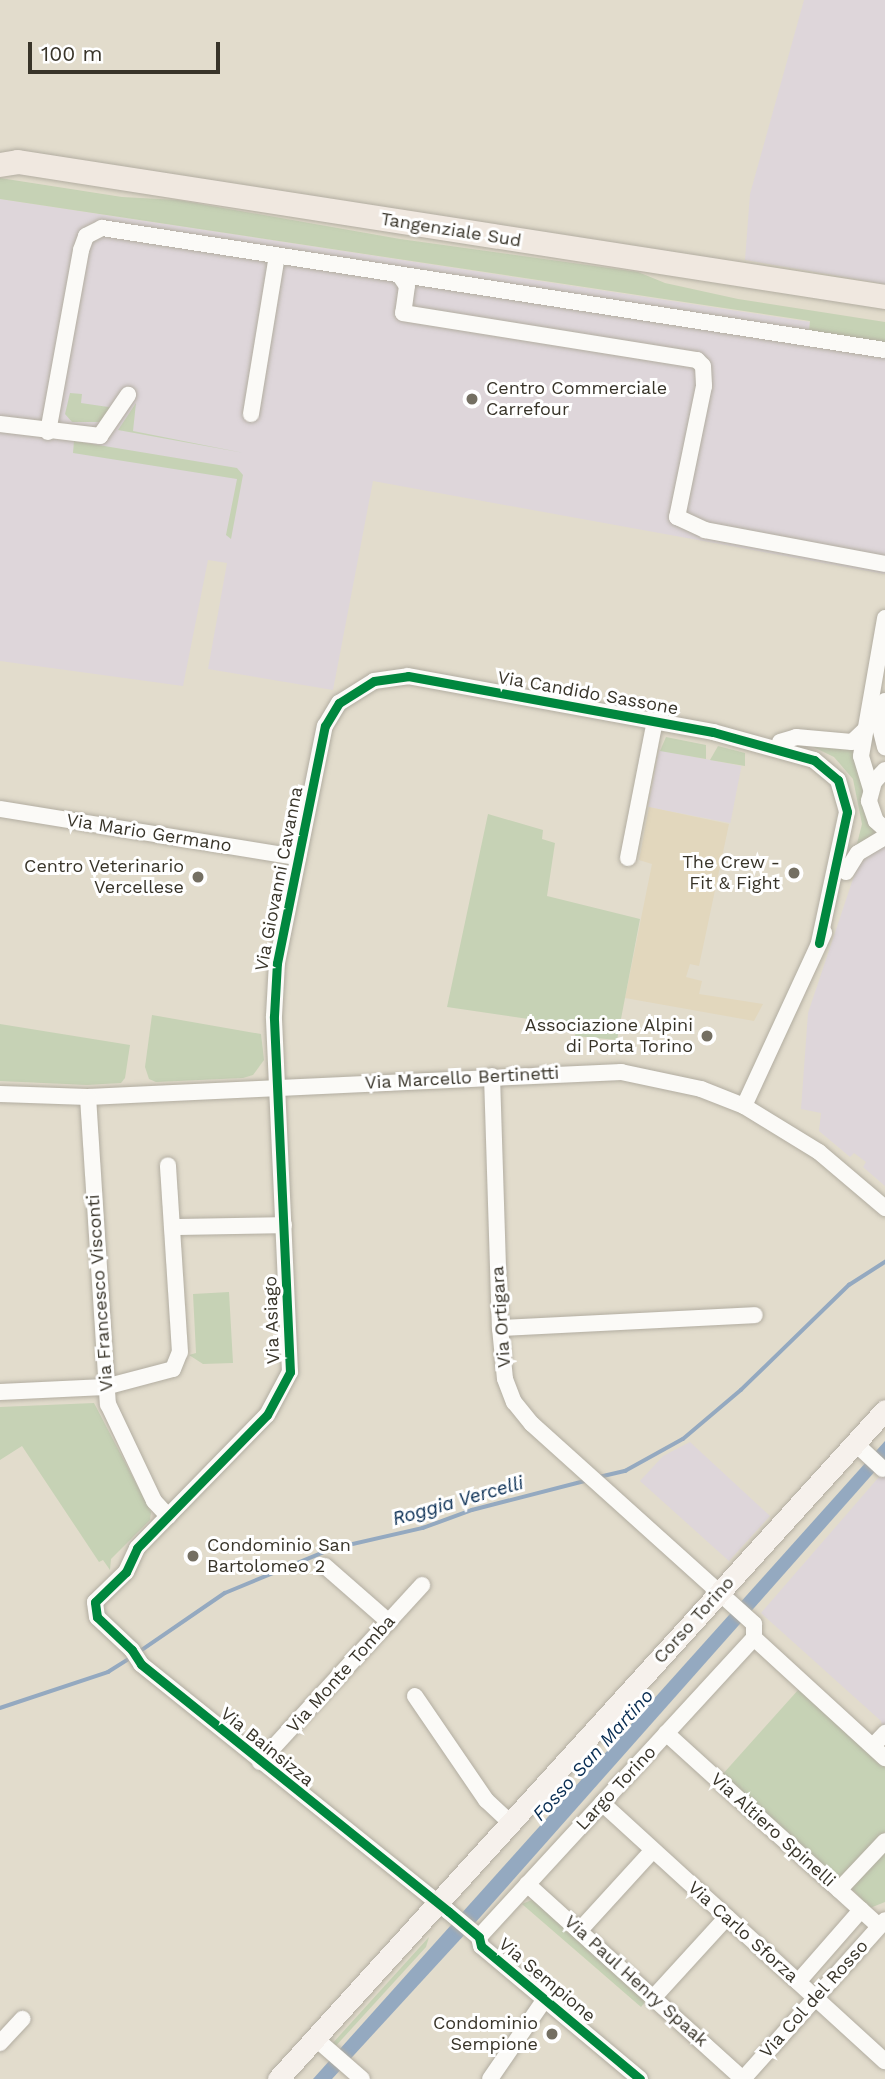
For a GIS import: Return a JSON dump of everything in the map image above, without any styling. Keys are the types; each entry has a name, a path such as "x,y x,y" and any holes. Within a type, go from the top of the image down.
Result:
{"main road":[{"name":"Tangenziale Sud","path":"6,160 885,297"},
{"name":"Corso Torino","path":"278,2079 510,1822 725,1597 860,1449 885,1410"}],"street":[{"path":"48,432 86,236 102,228 400,276 410,272 885,350"},
{"path":"251,414 277,256"},
{"path":"400,276 407,286 403,313 697,360 704,371 704,386 677,517 705,530 885,564"},
{"path":"0,424 48,432 100,436 128,395"},
{"path":"885,618 861,756 871,789 870,808 885,829"},
{"name":"Via Candido Sassone","path":"356,689 374,681 408,676 655,721 816,756"},
{"name":"Via Giovanni Cavanna","path":"277,1088 277,963 325,726 356,689"},
{"path":"885,701 880,727 885,747"},
{"name":"Via Candido Sassone","path":"628,858 655,721"},
{"path":"780,742 796,737 852,742 865,730"},
{"name":"Via Candido Sassone","path":"761,743 780,742 816,756"},
{"path":"816,756 844,775 852,792 856,810 846,872"},
{"path":"816,756 838,780 847,812 818,943"},
{"path":"871,789 885,770"},
{"name":"Via Mario Germano","path":"0,808 299,858"},
{"path":"744,1106 793,1007 846,872 858,853 885,837"},
{"name":"Via Marcello Bertinetti","path":"0,1094 88,1097 621,1072 701,1089 744,1106 819,1152 885,1208"},
{"name":"Via Ortigara","path":"492,1076 500,1328 505,1380 514,1402 585,1471 748,1618 754,1625 754,1638"},
{"name":"Via Asiago","path":"95,1602 126,1572 137,1548 267,1415 282,1394 290,1372 277,1088"},
{"name":"Via Francesco Visconti","path":"88,1097 105,1387 121,1433 155,1501 168,1516"},
{"path":"0,1392 105,1387 166,1373 179,1361 169,1165"},
{"path":"173,1227 284,1225"},
{"path":"500,1328 755,1315"},
{"path":"860,1449 883,1469"},
{"path":"325,1566 389,1622"},
{"name":"Via Monte Tomba","path":"261,1762 422,1585"},
{"name":"Via Bainsizza","path":"95,1602 97,1616 137,1657 436,1905"},
{"path":"754,1638 879,1752 885,1733"},
{"name":"Largo Torino","path":"474,1934 527,1884 754,1638"},
{"path":"415,1696 486,1800 510,1822"},
{"name":"Via Altiero Spinelli","path":"666,1733 861,1910 882,1923"},
{"name":"Via Carlo Sforza","path":"602,1803 885,2061"},
{"path":"839,1890 885,1841"},
{"path":"580,1930 653,1850"},
{"name":"Via Paul Henry Spaak","path":"527,1884 743,2079"},
{"name":"Via Sempione","path":"436,1905 474,1934 481,1945 640,2079"},
{"name":"Via Col del Rosso","path":"797,1982 861,1910"},
{"path":"654,1997 727,1917"},
{"name":"Via Col del Rosso","path":"743,2079 882,1923"},
{"path":"490,2079 545,1999"},
{"path":"0,2043 22,2019"},
{"path":"315,2038 362,2079"}],"shaded area":[{"path":"804,0 885,0 885,284 745,260 750,194"},
{"path":"0,199 810,322 807,343 885,356 885,574 373,481 333,690 208,669 227,563 208,560 183,686 0,661"},
{"path":"659,750 741,766 730,823 648,807"},
{"path":"649,807 729,824 699,966 690,964 686,977 702,981 699,994 763,1004 754,1021 625,998 652,864 639,860"},
{"path":"885,845 885,1186 863,1167 866,1162 854,1153 850,1157 819,1131 821,1113 801,1109 808,1013 857,867 868,855"},
{"path":"690,1442 770,1516 729,1561 640,1481 663,1456"},
{"path":"885,1470 885,1737 881,1721 761,1613"}],"green space":[{"path":"0,178 122,197 178,200 400,239 638,272 665,283 738,299 885,322 885,346 809,332 810,321 0,199"},
{"path":"70,393 82,394 81,403 115,408 99,422 72,422 65,414"},
{"path":"136,403 133,431 244,453 118,430"},
{"path":"74,441 237,468 243,475 231,539 226,535 237,479 73,453"},
{"path":"666,737 706,745 706,759 660,751"},
{"path":"807,744 852,747 881,833 856,848 862,824 853,779 834,757"},
{"path":"718,746 745,753 745,766 710,760"},
{"path":"488,814 543,830 542,839 555,843 547,896 640,919 617,1040 575,1036 576,1026 447,1007"},
{"path":"152,1015 261,1034 264,1060 253,1075 243,1078 156,1082 149,1079 145,1067"},
{"path":"0,1024 130,1045 125,1078 121,1083 87,1085 0,1081"},
{"path":"229,1292 233,1363 203,1364 189,1355 196,1353 193,1294"},
{"path":"94,1403 151,1512 150,1520 111,1559 110,1570 103,1560 99,1562 22,1446 0,1460 0,1407"},
{"path":"799,1689 885,1767 885,1832 841,1876 833,1878 722,1775"},
{"path":"885,1850 885,1902 870,1908 851,1888"},
{"path":"534,1899 647,2000 641,2007 522,1904"},
{"path":"429,1937 426,1947 333,2049 331,2045"}],"water":[{"path":"885,1441 885,1460 467,1932 332,2079 313,2079"}],"waterway":[{"name":"Roggia Vercelli","path":"599,1477 625,1471 683,1439 741,1390 849,1285 885,1262"},
{"name":"Roggia Vercelli","path":"139,1652 225,1593 331,1549 423,1528 472,1510 589,1480"},
{"name":"Roggia Vercelli","path":"0,1708 108,1672 130,1658"}],"cycle path":[{"path":"640,2079 481,1946 479,1937 448,1911 141,1664 132,1650 97,1617 95,1602 126,1572 137,1548 267,1415 290,1372 274,1016 277,963 325,726 339,703 374,681 408,676 713,732 814,760 838,780 847,812 819,943"}],"place":[{"name":"Centro Commerciale Carrefour","path":"472,399"},
{"name":"The Crew - Fit & Fight","path":"794,873"},
{"name":"Centro Veterinario Vercellese","path":"198,877"},
{"name":"Associazione Alpini di Porta Torino","path":"707,1036"},
{"name":"Condominio San Bartolomeo 2","path":"193,1556"},
{"name":"Condominio Sempione","path":"552,2034"}],"water label":[{"name":"Fosso San Martino","path":"593,1755"}]}
